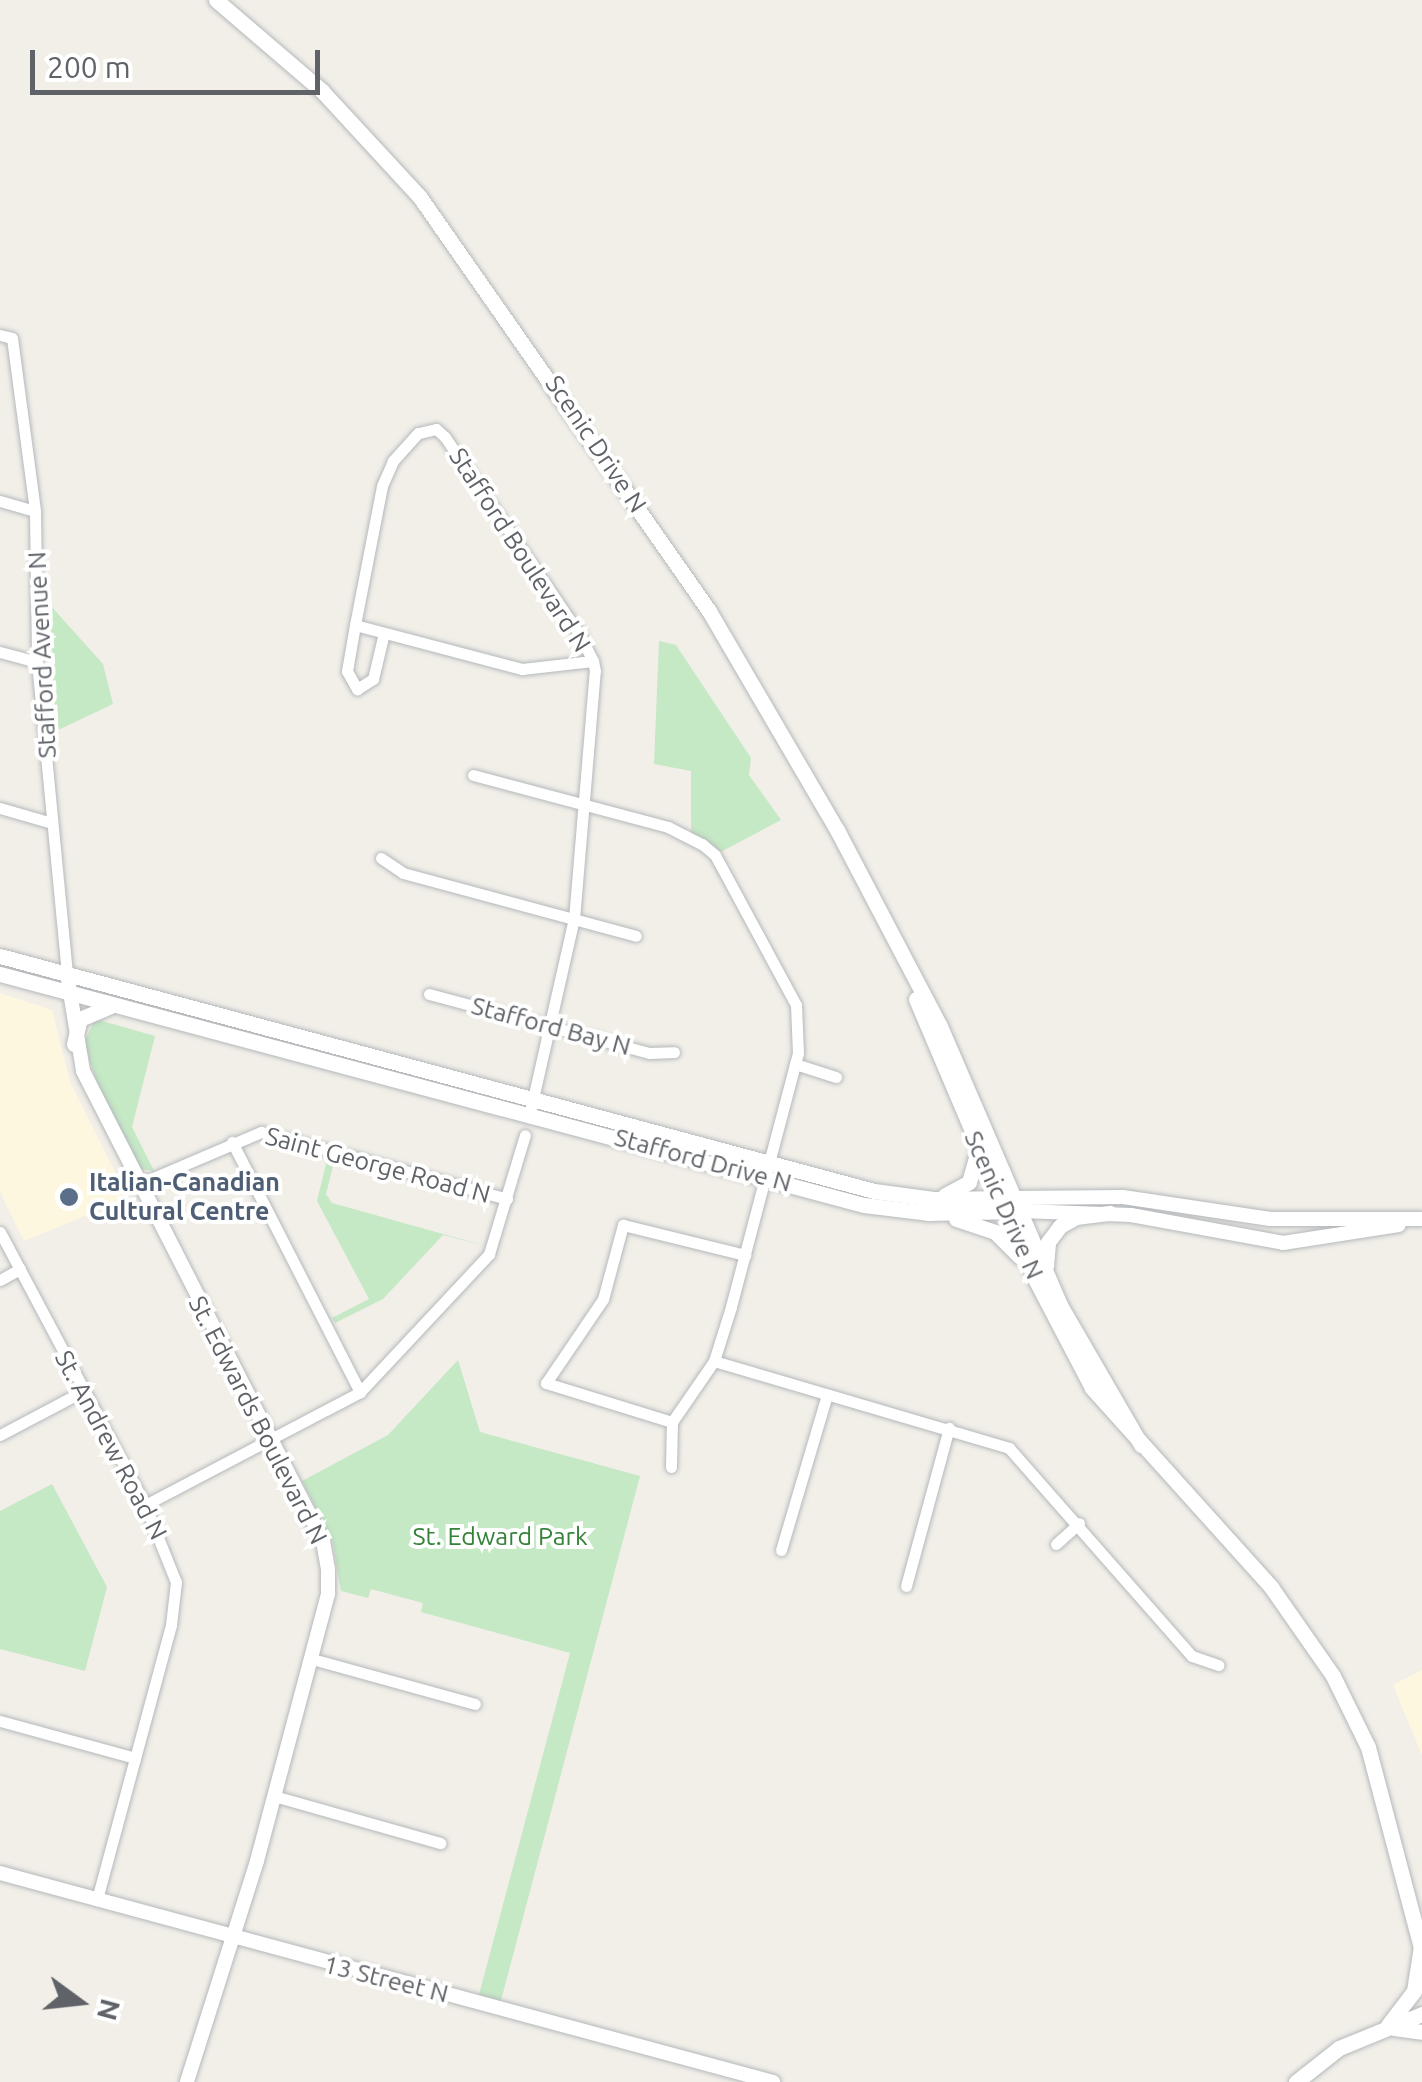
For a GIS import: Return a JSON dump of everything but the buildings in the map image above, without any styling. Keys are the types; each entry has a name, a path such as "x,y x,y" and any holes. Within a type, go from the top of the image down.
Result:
{"main road":[{"name":"Scenic Drive N","path":"216,0 351,121 485,283 709,610 828,814 940,1026 1010,1205 1092,1388 1301,1626 1368,1746 1422,1948"},
{"name":"Scenic Drive N","path":"897,948 974,1137 1010,1205"},
{"name":"Stafford Drive N","path":"0,956 532,1105 864,1205 1010,1205"},
{"name":"Stafford Drive N","path":"0,974 768,1160 930,1206"},
{"path":"74,1044 88,1011 117,1005"},
{"path":"930,1206 971,1178 980,1158 974,1137"},
{"path":"930,1206 995,1232 1040,1275"},
{"path":"1040,1275 1046,1248 1060,1226 1076,1217 1110,1213"},
{"path":"1385,2028 1414,1991 1422,1948"},
{"path":"1296,2082 1322,2057 1422,2014"},
{"path":"1385,2028 1422,2032"}],"street":[{"name":"Stafford Avenue N","path":"6,336 35,510 37,662 66,974"},
{"name":"Stafford Boulevard N","path":"384,633 373,678 357,689 347,671 386,474 418,434 436,430 592,661 596,693 574,918 553,1027 532,1105"},
{"path":"0,501 35,510"},
{"name":"Stafford Boulevard N","path":"355,625 522,669 592,661"},
{"path":"0,652 37,662"},
{"path":"473,775 680,832 716,855 792,992 799,1024 795,1064 714,1360 672,1422 671,1467"},
{"path":"0,808 52,823"},
{"path":"381,858 403,873 636,936"},
{"name":"St. Edwards Boulevard N","path":"66,974 74,1044 139,1184 323,1541 328,1594 312,1659 187,2082"},
{"name":"Stafford Bay N","path":"429,994 649,1053 674,1052"},
{"path":"795,1064 836,1078"},
{"name":"Saint George Road N","path":"139,1184 261,1132 507,1199"},
{"path":"145,1504 360,1392 490,1254 525,1136"},
{"path":"232,1142 360,1392"},
{"name":"Stafford Drive N","path":"1010,1205 1124,1197 1270,1220 1420,1219"},
{"name":"Stafford Drive N","path":"1010,1205 1110,1213 1283,1242 1362,1235 1420,1219"},
{"path":"672,1422 546,1384 603,1299 623,1225 745,1255"},
{"name":"St. Andrew Road N","path":"0,1232 145,1504 171,1562 175,1605 97,1900"},
{"path":"0,1280 20,1269"},
{"path":"714,1360 1009,1448 1079,1523 1192,1656 1218,1665"},
{"path":"0,1435 83,1392"},
{"path":"781,1550 826,1395"},
{"path":"906,1586 949,1428"},
{"path":"1056,1544 1079,1523"},
{"path":"312,1659 475,1704"},
{"path":"0,1721 135,1758"},
{"path":"274,1796 440,1843"},
{"name":"13 Street N","path":"0,1873 232,1940 773,2082"}],"shaded area":[{"path":"0,993 52,1010 70,1082 128,1198 24,1241 0,1192"},
{"path":"1422,1670 1422,1755 1393,1685"}],"green space":[{"path":"50,605 103,664 113,704 56,731"},
{"path":"659,641 676,645 751,758 749,775 781,820 715,855 691,836 691,771 654,764"},
{"path":"95,1019 155,1036 132,1127 154,1171 140,1169 98,1086 84,1043"},
{"path":"327,1160 334,1162 326,1194 332,1203 486,1246 443,1235 383,1299 335,1323 332,1318 369,1299 317,1201"},
{"name":"St. Edward Park","path":"458,1360 480,1432 640,1476 499,2008 477,2002 570,1653 421,1612 423,1603 371,1589 368,1598 341,1591 332,1539 302,1481 388,1435"},
{"path":"52,1484 107,1587 85,1671 0,1649 0,1511"}],"place":[{"name":"Italian-Canadian Cultural Centre","path":"69,1197"}]}
